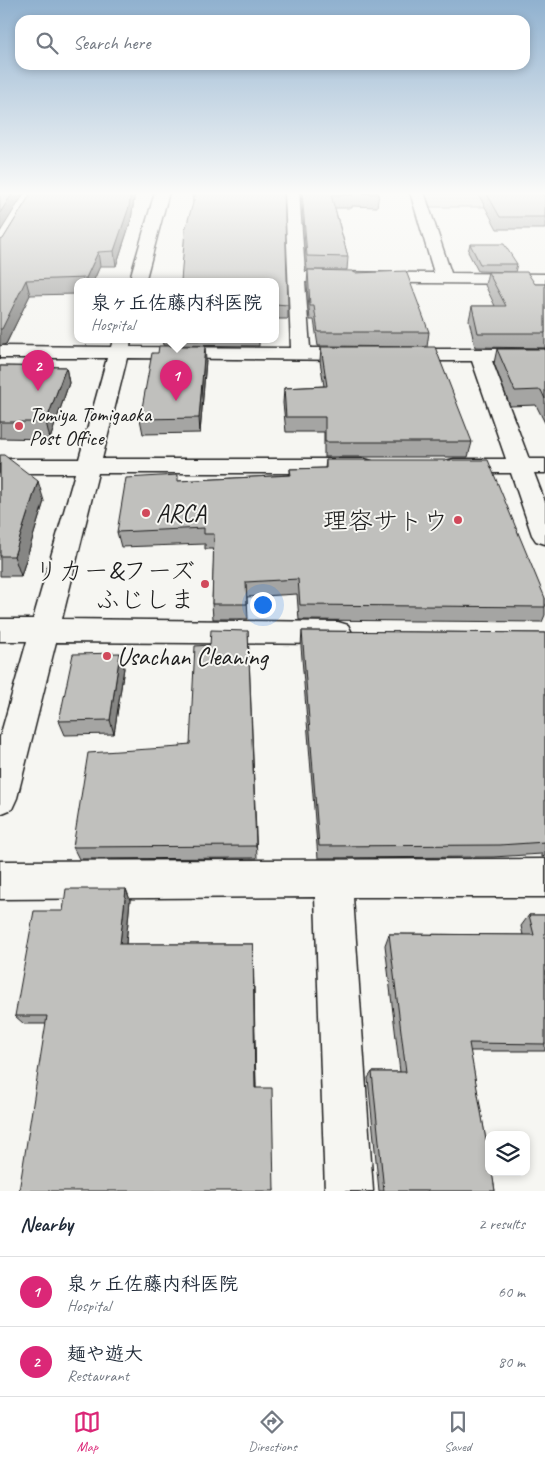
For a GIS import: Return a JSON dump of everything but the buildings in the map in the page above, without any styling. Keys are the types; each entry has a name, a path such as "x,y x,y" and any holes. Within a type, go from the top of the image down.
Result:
{"street":[{"path":"139,278 147,248"},
{"path":"295,248 301,354"},
{"path":"434,248 444,278"},
{"path":"297,277 545,278"},
{"path":"0,798 46,631 120,347"},
{"path":"0,352 120,347 301,354 545,355"},
{"path":"480,356 545,535"},
{"path":"0,466 382,466"},
{"path":"432,466 545,466"},
{"path":"0,630 365,633"},
{"path":"0,880 545,878"},
{"path":"333,879 349,1191"}],"place":[{"name":"麺や遊大","path":"38,391"},
{"name":"泉ヶ丘佐藤内科医院","path":"176,401"},
{"name":"Tomiya Tomigaoka Post Office","path":"19,426"},
{"name":"ARCA","path":"146,513"},
{"name":"理容サトウ","path":"458,520"},
{"name":"リカー&フーズ ふじしま","path":"205,584"},
{"name":"Usachan Cleaning","path":"107,656"}]}
